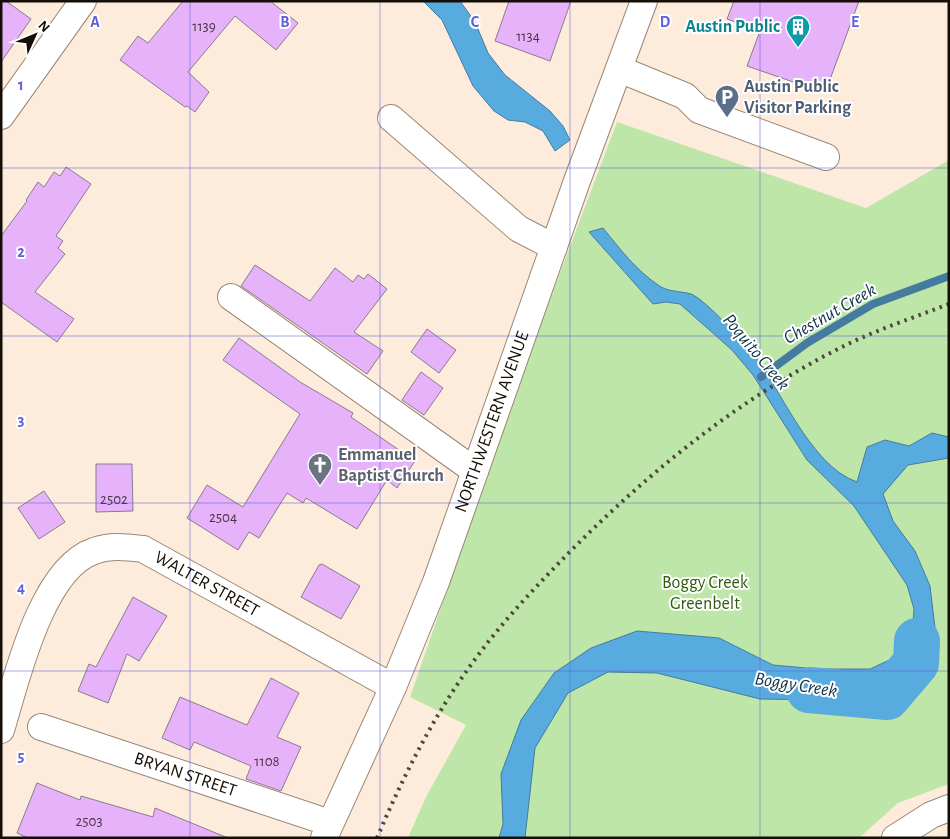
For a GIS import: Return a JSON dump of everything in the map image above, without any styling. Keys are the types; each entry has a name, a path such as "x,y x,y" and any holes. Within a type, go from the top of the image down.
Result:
{"street":[{"path":"4,105 84,1"},
{"name":"NORTHWESTERN AVENUE","path":"327,830 393,687 436,582 554,247 644,1"},
{"path":"619,69 685,96 699,110 826,157"},
{"path":"391,118 519,228 554,247"},
{"path":"231,298 475,471"},
{"name":"WALTER STREET","path":"1,730 38,618 47,597 66,570 92,551 118,546 143,549 393,687"},
{"name":"BRYAN STREET","path":"41,727 327,830"},
{"path":"895,838 931,815 949,808"}],"green space":[{"name":"Boggy Creek Greenbelt","path":"617,122 866,208 949,160 949,784 898,803 859,838 408,838 426,797 466,725 410,697 526,363"}],"water":[{"path":"423,1 460,1 475,22 488,53 505,75 550,111 563,126 570,140 555,151 543,131 525,122 508,120 494,111 473,86 442,20"},
{"path":"603,228 629,259 650,279 666,289 697,297 729,327 761,364 810,442 824,459 840,473 857,482 867,447 885,440 909,446 932,433 949,437 949,458 908,465 883,494 893,521 915,551 930,586 935,628 922,676 901,693 836,700 760,699 657,673 608,672 568,693 535,748 525,838 499,838 503,824 501,774 521,720 554,673 591,648 637,631 719,638 773,665 817,669 870,669 911,650 914,609 907,585 854,506 807,460 753,375 732,350 680,304 666,302 653,304 589,232"}],"building":[{"path":"1,1 6,1 31,19 1,62"},
{"path":"183,1 270,1 298,23 276,50 235,16 188,72 209,92 195,112 187,106 185,107 120,60 138,36 148,43"},
{"path":"509,1 571,1 550,61 495,41"},
{"name":"Austin Public","path":"734,1 859,1 825,93 747,66 760,31 727,19"},
{"path":"66,167 91,184 56,236 63,241 58,248 65,254 35,292 74,319 57,342 1,302 1,236 27,201 38,182 44,187 54,172 60,176"},
{"path":"255,265 310,301 335,268 353,282 358,275 364,279 368,274 387,289 354,332 383,351 367,374 241,286"},
{"path":"427,329 456,350 439,373 411,352"},
{"path":"239,338 300,382 353,413 351,417 415,461 397,488 387,480 357,529 306,498 303,503 287,493 259,538 249,532 238,550 187,518 207,485 243,507 300,414 223,360"},
{"path":"421,372 443,388 424,415 402,400"},
{"path":"96,464 132,464 133,511 96,512"},
{"path":"44,491 65,522 39,539 18,508"},
{"path":"322,564 360,586 341,619 301,597 319,565"},
{"path":"133,597 167,616 139,661 127,654 108,703 78,691 89,664 96,667"},
{"path":"271,678 299,693 277,737 301,747 281,791 246,779 251,766 194,742 190,750 162,738 180,697 247,725"},
{"path":"37,783 80,800 81,796 153,817 155,808 228,838 28,838 17,833"}],"waterway":[{"name":"Chestnut Creek","path":"761,377 807,343 873,304 949,276"},
{"name":"Boggy Creek","path":"809,690 887,697 916,663 917,641"}],"railway":[{"path":"377,838 398,790 422,743 449,697 479,654 526,598 620,503 654,473 725,418 800,369 840,348 894,324 949,304"}],"place":[{"name":"Austin Public","path":"798,48"},
{"name":"Austin Public Visitor Parking","path":"727,118"},
{"name":"Emmanuel Baptist Church","path":"320,486"}],"water label":[{"name":"Poquito Creek","path":"756,352"}]}
